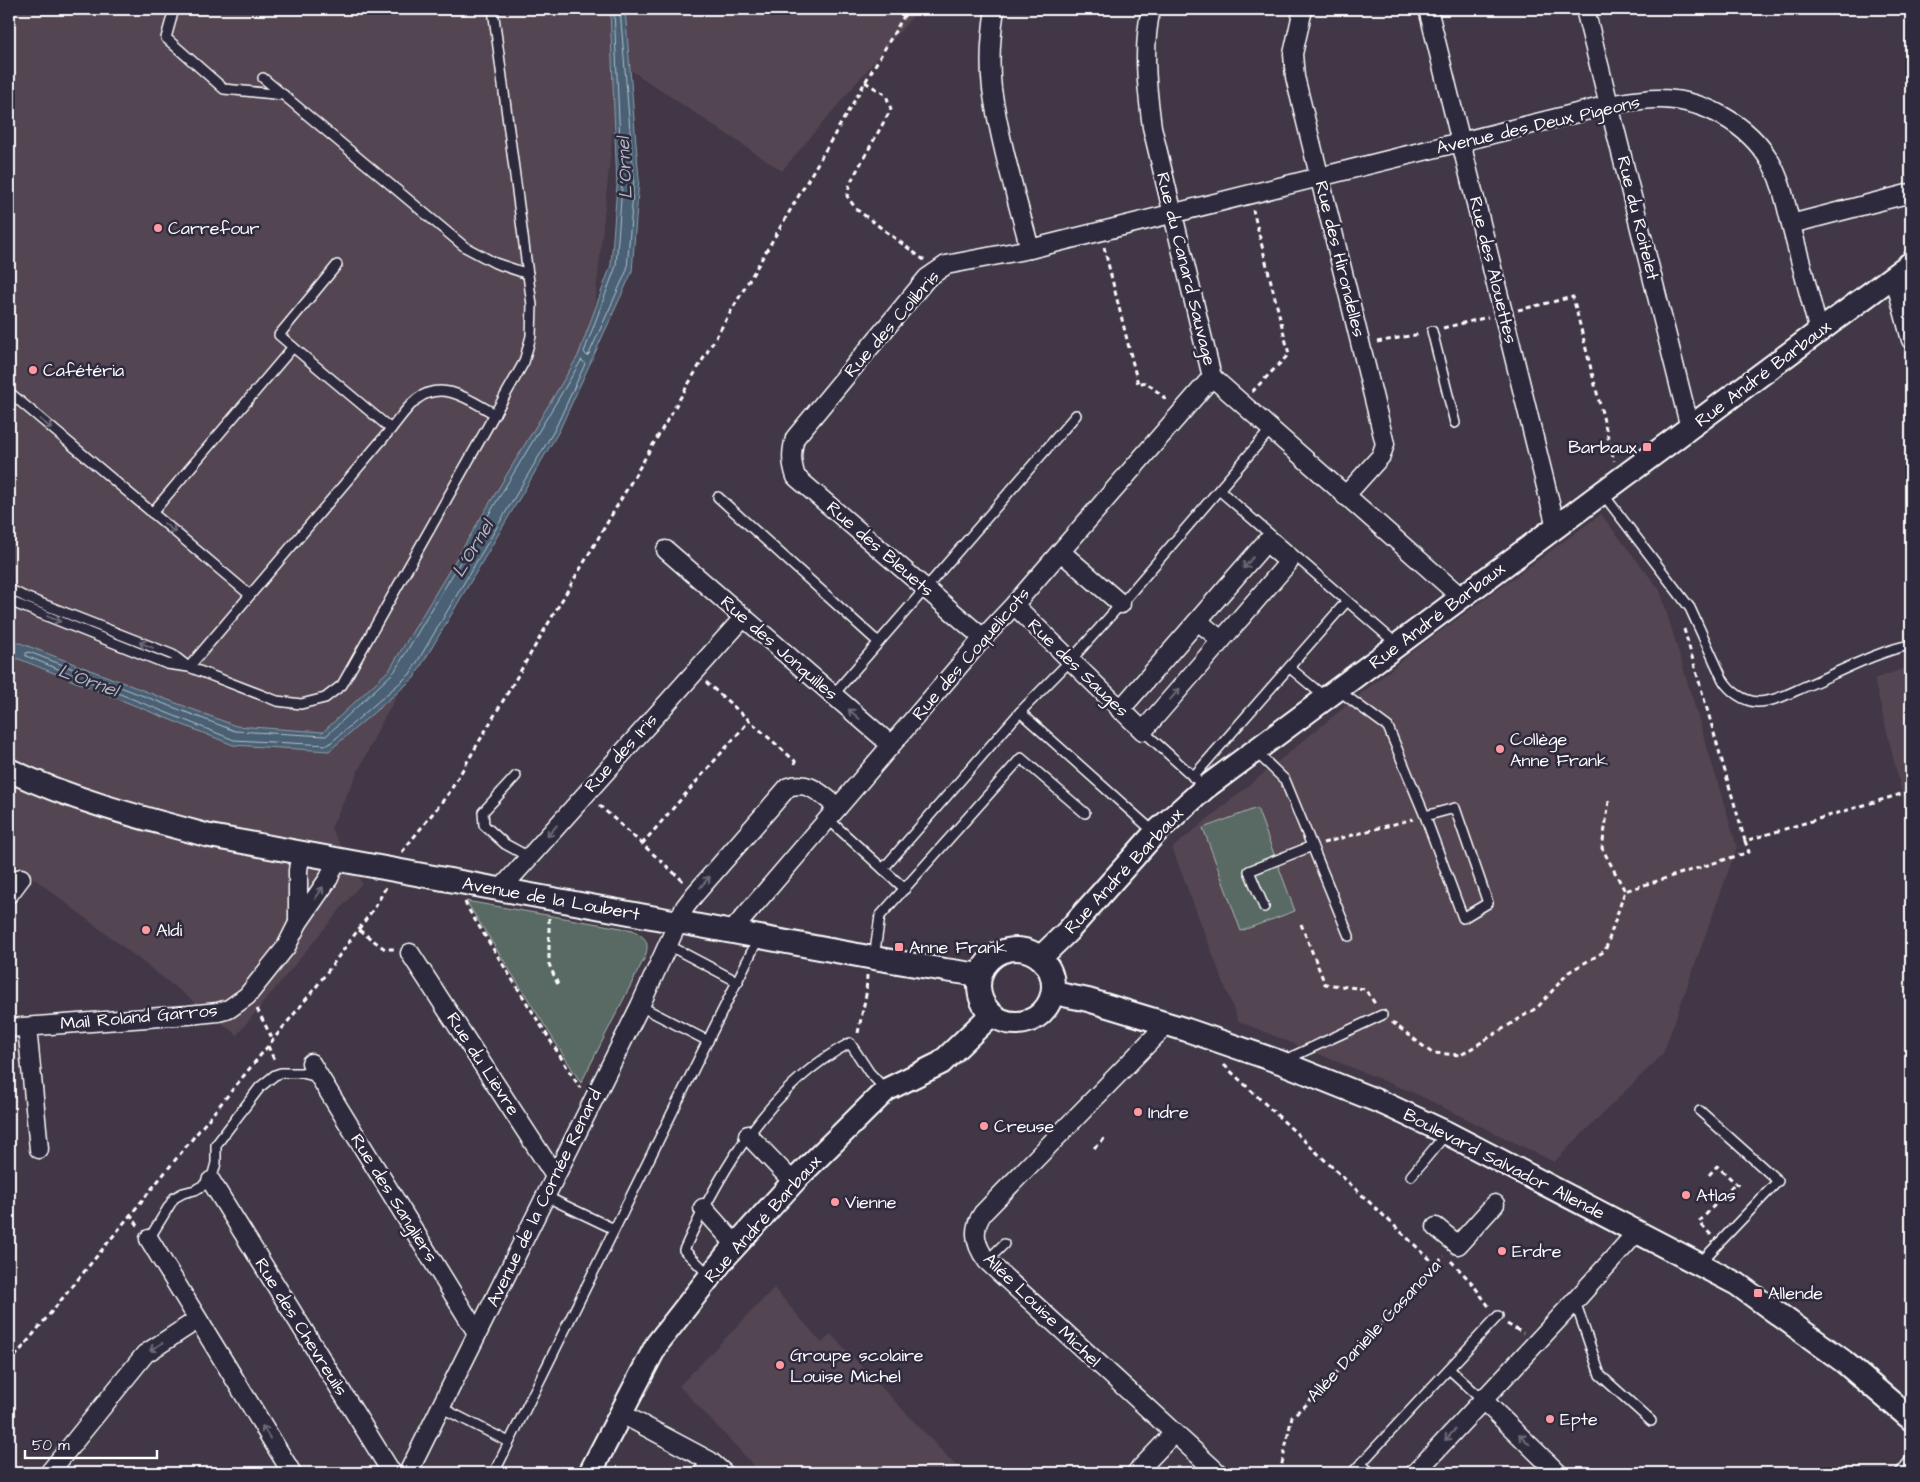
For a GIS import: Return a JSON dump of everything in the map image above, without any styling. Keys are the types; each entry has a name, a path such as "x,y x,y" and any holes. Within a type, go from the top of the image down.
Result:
{"street":[{"path":"995,9 992,87 997,119 1030,249"},
{"name":"Rue du Canard Sauvage","path":"1151,9 1146,54 1147,90 1152,128 1212,377 1462,598"},
{"name":"Rue des Hirondelles","path":"1302,9 1293,54 1295,78 1385,444 1381,456 1345,496"},
{"name":"Rue du Roitelet","path":"1585,9 1690,428"},
{"name":"Rue des Alouettes","path":"1429,13 1556,528"},
{"name":"Avenue des Deux Pigeons","path":"1100,232 1609,105 1638,100 1663,99 1692,103 1717,113 1738,127 1756,143 1770,161 1781,184 1819,332"},
{"path":"1791,224 1911,193"},
{"name":"Rue des Colibris","path":"791,453 795,438 927,278 936,270 946,264 1030,249 1100,232"},
{"path":"1903,269 1911,340"},
{"name":"Rue André Barbaux","path":"1041,958 1068,931 1199,782 1255,751 1903,269"},
{"name":"Rue des Coquelicots","path":"730,932 983,638 1061,552 1212,377"},
{"name":"Rue des Bleuets","path":"791,453 791,462 796,477 983,638"},
{"path":"1120,710 1266,542 1289,562 1142,731"},
{"name":"Rue des Jonquilles","path":"666,550 891,745"},
{"path":"1061,552 1121,604"},
{"name":"Rue des Sauges","path":"1014,605 1142,731"},
{"name":"Rue des Iris","path":"500,890 744,618"},
{"path":"1198,621 1221,640"},
{"name":"Avenue de la Loubert","path":"9,754 124,811"},
{"name":"Avenue de la Loubert","path":"9,770 42,785 210,836 759,937 871,965 980,974"},
{"path":"797,784 807,785 833,813"},
{"name":"Avenue de la Cornée Renard","path":"408,1473 640,1006 678,922 695,894 788,787 797,784"},
{"name":"Mail Roland Garros","path":"298,923 298,870 301,853"},
{"name":"Mail Roland Garros","path":"9,1028 218,1012 229,1009 247,996 286,947 298,923 329,878 336,860"},
{"path":"9,894 21,878"},
{"path":"1011,949 1022,949 1032,952 1041,958 1049,968 1054,980 1054,993 1049,1006 1040,1016 1029,1022 1016,1024 1003,1021 991,1014 984,1006 980,996 980,974 985,965 1001,952 1011,949"},
{"name":"Rue du Lièvre","path":"410,953 555,1176"},
{"name":"Boulevard Salvador Allende","path":"1054,993 1088,1000 1187,1030 1280,1062 1385,1104 1447,1133 1737,1284 1843,1361 1911,1419"},
{"name":"Rue André Barbaux","path":"590,1473 657,1344 736,1245 793,1182 886,1090 941,1063 991,1014"},
{"name":"Allée Louise Michel","path":"1166,1025 982,1213 977,1220 974,1231 980,1252 987,1261 1218,1473"},
{"path":"27,1027 39,1149"},
{"name":"Rue des Sangliers","path":"316,1070 477,1333"},
{"path":"748,1135 793,1182"},
{"name":"Rue des Chevreuils","path":"211,1181 392,1473"},
{"path":"1436,1227 1452,1250 1496,1204"},
{"path":"703,1208 736,1245"},
{"path":"1414,1473 1637,1232"},
{"path":"149,1239 292,1473"},
{"path":"49,1473 145,1354 197,1320"},
{"path":"1483,1400 1556,1472"},
{"path":"620,1413 710,1461 724,1473"},
{"path":"1136,1473 1174,1433"}],"lane":[{"path":"174,9 166,38 224,89 284,95"},
{"path":"9,601 167,664 189,667 277,701 301,704 325,698 342,685 524,362 531,336 532,305 493,9"},
{"path":"263,78 464,247 495,263 528,274"},
{"path":"337,265 279,334 391,429"},
{"path":"1432,331 1455,423"},
{"path":"152,513 293,347"},
{"path":"189,667 415,400 429,391 446,391 495,414"},
{"path":"9,392 250,595"},
{"path":"833,694 1076,415"},
{"path":"883,869 1020,712 1071,660 1121,604 1271,429"},
{"path":"1219,490 1398,645"},
{"path":"1602,494 1690,608 1723,680 1736,694 1757,702 1774,700 1868,660 1911,645"},
{"path":"718,497 878,642"},
{"path":"9,589 173,655 189,667"},
{"path":"1142,731 1199,782 1290,668 1347,601"},
{"path":"1290,668 1388,727 1425,816 1463,918 1488,903 1455,808 1425,816"},
{"path":"1020,712 1155,833"},
{"path":"1255,751 1285,780 1349,936"},
{"path":"871,965 880,916 1021,758 1086,813"},
{"path":"516,776 483,812 484,825 505,844 529,857"},
{"path":"833,813 883,869 905,889"},
{"path":"1264,908 1249,871 1312,846"},
{"path":"494,1473 759,937"},
{"path":"668,945 738,982"},
{"path":"640,1006 708,1041"},
{"path":"1280,1062 1382,1015"},
{"path":"710,1277 684,1250 703,1208 730,1161 758,1122 799,1080 837,1050 850,1043 869,1072 886,1090"},
{"path":"149,1239 174,1198 211,1181 216,1163 216,1145 260,1088 275,1074 288,1072 302,1073 316,1070"},
{"path":"1700,1111 1778,1181 1700,1264"},
{"path":"1411,1176 1447,1133"},
{"path":"545,1196 614,1229"},
{"path":"987,1261 1004,1244"},
{"path":"1575,1301 1600,1374 1651,1421"},
{"path":"1352,1473 1498,1316"},
{"path":"1449,1369 1483,1400"},
{"path":"440,1408 509,1442"},
{"path":"1900,1473 1911,1459"},
{"path":"696,1473 710,1461"},
{"path":"1361,1464 1371,1473"}],"path":[{"path":"9,1364 316,987 377,905 397,859 411,838 449,793 908,9"},
{"path":"865,82 886,95 891,109 850,183 847,196 856,209 936,270"},
{"path":"1242,403 1289,354 1249,195"},
{"path":"1100,232 1138,384 1146,382 1181,413"},
{"path":"1626,891 1750,852 1745,841 1683,628"},
{"path":"694,672 796,761 797,784"},
{"path":"642,844 750,720"},
{"path":"1745,841 1911,791"},
{"path":"584,795 597,804 642,844 695,894"},
{"path":"1301,924 1325,984 1365,989 1382,1015 1432,1053 1461,1054 1538,1008 1569,972 1605,951 1626,891 1602,848 1609,801"},
{"path":"1312,846 1425,816"},
{"path":"466,884 464,897 467,907 590,1105"},
{"path":"548,913 549,964 559,987"},
{"path":"358,930 385,949 390,948 410,953"},
{"path":"850,1043 860,1027 871,965"},
{"path":"247,996 257,1009 273,1040"},
{"path":"1235,1075 1436,1265"},
{"path":"1094,1148 1104,1138"},
{"path":"1709,1174 1718,1166 1741,1188"},
{"path":"1719,1244 1699,1222 1735,1183"},
{"path":"1452,1250 1485,1304 1512,1328 1539,1340"},
{"name":"Allée Danielle Casanova","path":"1280,1473 1292,1416 1305,1406 1452,1250"}],"shaded area":[{"path":"9,9 919,9 782,171 620,63 590,353 381,724 331,828 362,883 237,1035 9,859"},
{"name":"Collège Anne Frank","path":"1601,514 1660,590 1737,847 1663,1054 1554,1162 1416,1094 1238,1021 1172,848 1412,652"},
{"path":"1911,666 1911,831 1874,679"},
{"name":"Groupe scolaire Louise Michel","path":"774,1288 822,1343 831,1334 963,1473 761,1473 679,1386"}],"green space":[{"path":"1257,808 1295,911 1241,931 1203,828"},
{"path":"466,901 633,930 646,941 645,957 581,1083"}],"water":[{"name":"L'Ornel","path":"610,9 625,9 639,179 632,272 559,431 414,678 329,751 233,745 19,659 9,658 9,642 20,643 236,726 323,732 390,669 578,356 611,265 617,186"}],"place":[{"name":"Carrefour","path":"158,228"},
{"name":"Cafétéria","path":"33,370"},
{"name":"Barbaux","path":"1647,447"},
{"name":"Collège Anne Frank","path":"1500,749"},
{"name":"Aldi","path":"146,930"},
{"name":"Anne Frank","path":"899,947"},
{"name":"Indre","path":"1138,1112"},
{"name":"Creuse","path":"984,1126"},
{"name":"Atlas","path":"1686,1195"},
{"name":"Vienne","path":"835,1202"},
{"name":"Erdre","path":"1502,1251"},
{"name":"Allende","path":"1758,1293"},
{"name":"Groupe scolaire Louise Michel","path":"780,1365"},
{"name":"Epte","path":"1550,1419"}]}
